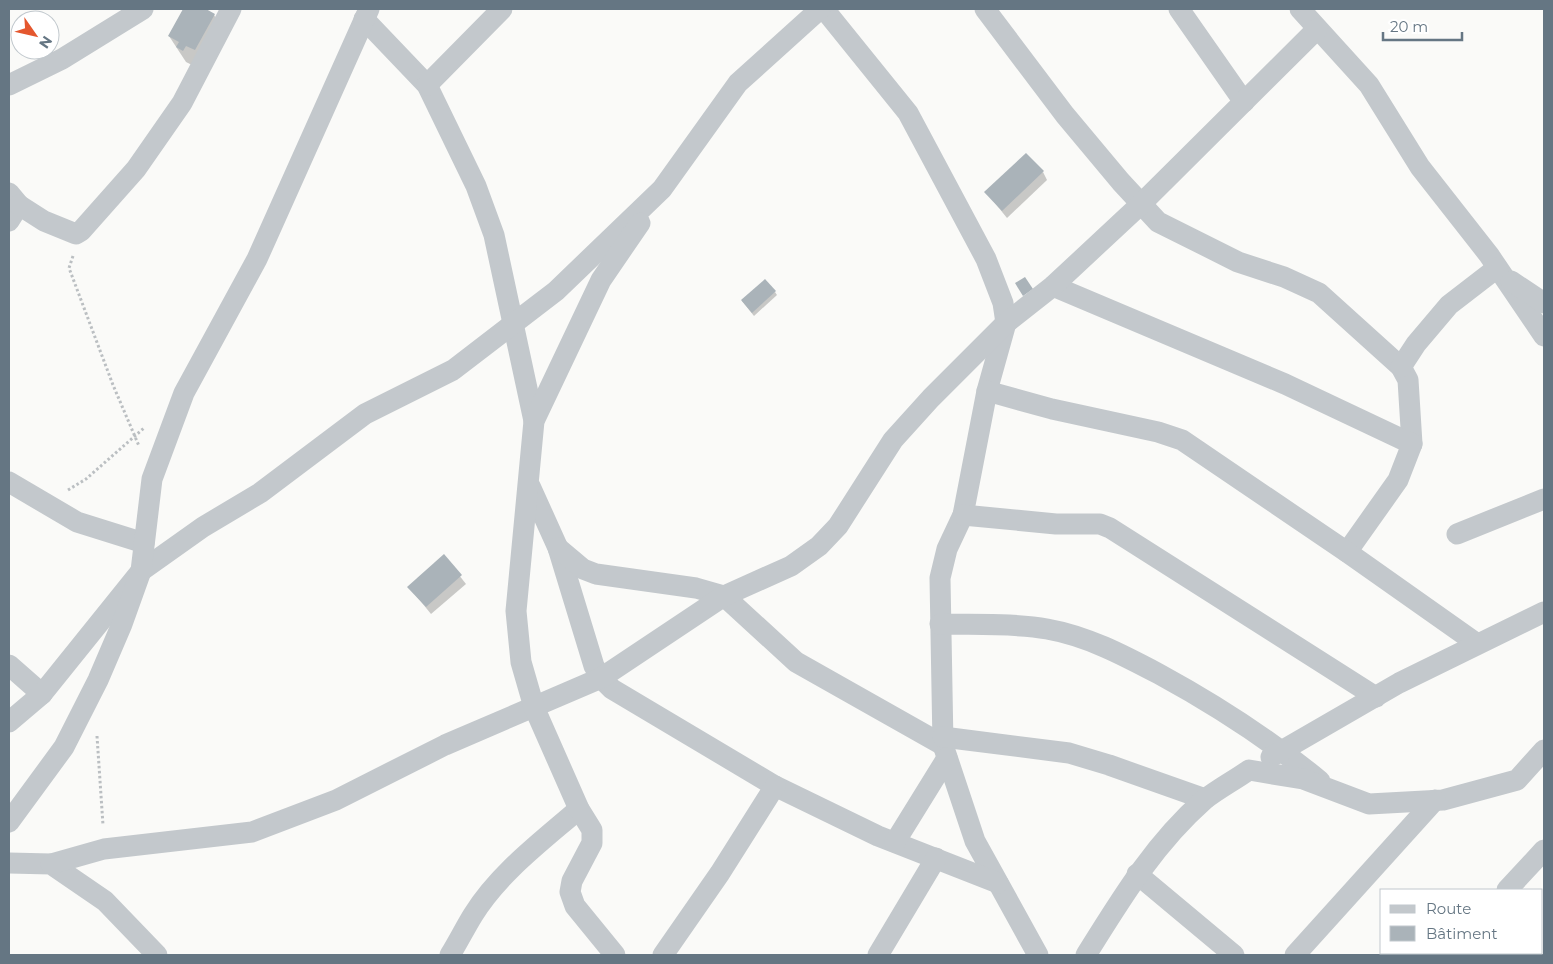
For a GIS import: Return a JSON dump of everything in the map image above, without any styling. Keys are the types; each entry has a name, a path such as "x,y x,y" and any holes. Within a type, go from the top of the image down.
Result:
{"street":[{"path":"9,85 62,59 117,16 143,9"},
{"path":"12,207 79,233 136,169 182,102 231,9"},
{"path":"427,85 502,9"},
{"path":"534,421 601,280 662,190 738,84 820,9"},
{"path":"824,9 908,113 986,259 1003,303 1006,323 987,391 963,515 947,549 940,578 944,747 975,841 1038,955"},
{"path":"985,9 1065,115 1158,222 1238,262 1319,293 1401,367 1408,380 1412,444 1398,480 1347,552"},
{"path":"1179,9 1244,102"},
{"path":"9,822 64,746 98,680 122,624 140,571 152,479 184,393 257,258 367,14 427,85 476,186 494,235 534,421 516,611 521,662 534,707 579,809 592,830 592,843 572,881 570,892 576,906 615,955"},
{"path":"9,863 51,864 104,849 252,832 336,800 445,745 601,678 724,596 791,566 819,546 838,526 893,440 1006,323 1054,286 1141,204 1244,102 1310,16 1369,85 1420,167 1499,271 1544,336"},
{"path":"9,722 42,694 140,571 203,527 260,493 365,414 453,370 556,291 662,190"},
{"path":"1401,367 1416,344 1449,305 1499,271"},
{"path":"1499,271 1544,303"},
{"path":"1054,286 1285,384 1412,444"},
{"path":"987,391 1052,409 1158,432 1182,440 1347,552 1476,644"},
{"path":"9,482 77,522 144,543"},
{"path":"529,484 558,548 594,666 601,678 612,688 775,786 894,842 998,883"},
{"path":"1457,534 1544,499"},
{"path":"963,515 1056,524 1100,524 1110,528 1376,697"},
{"path":"558,548 583,568 596,574 696,588 724,596 796,662 944,747 1069,753 1206,799"},
{"path":"1086,955 1138,874 1161,843 1206,799 1282,750 1376,697 1476,644 1544,612"},
{"path":"940,624 1045,628 1087,639 1119,652 1200,696 1282,750 1332,790"},
{"path":"9,665 42,694"},
{"path":"894,842 944,747"},
{"path":"1249,770 1303,779 1368,804 1435,800 1517,780 1544,750"},
{"path":"663,955 720,873 775,786"},
{"path":"1295,955 1435,800"},
{"path":"450,955 473,915 491,890 536,846 579,809"},
{"path":"1508,889 1544,850"},
{"path":"878,955 936,858"},
{"path":"51,864 106,901 157,955"},
{"path":"1138,874 1234,955"}],"path":[{"path":"79,233 69,268 113,385 136,435 152,479"},
{"path":"46,504 86,479 150,423"},
{"path":"98,728 104,849"}],"building":[{"path":"183,9 206,9 215,14 195,50 186,46 183,51 176,47 179,42 168,36"},
{"path":"1026,153 1044,171 1002,211 984,192"},
{"path":"1025,277 1033,289 1023,296 1015,283"},
{"path":"765,279 776,291 752,313 741,300"},
{"path":"444,554 462,575 426,607 407,587"}]}
